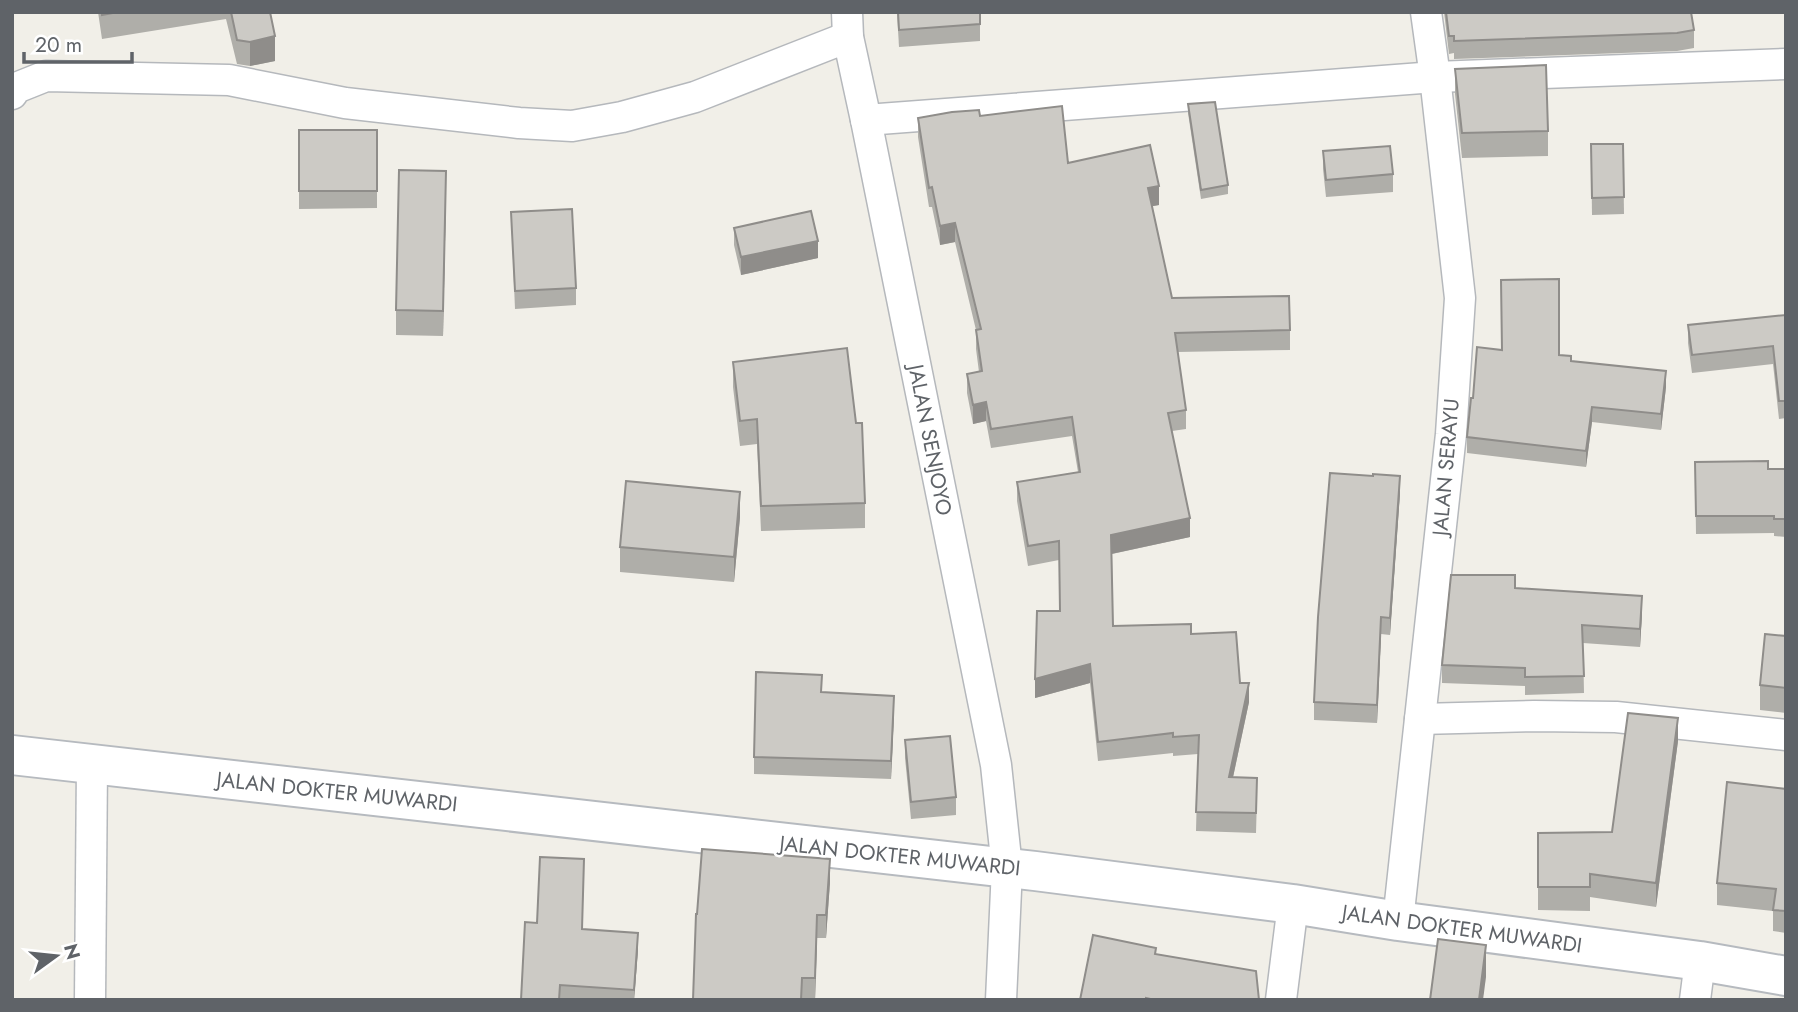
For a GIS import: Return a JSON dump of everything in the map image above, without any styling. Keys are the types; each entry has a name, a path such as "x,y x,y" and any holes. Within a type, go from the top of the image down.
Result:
{"street":[{"name":"JALAN SERAYU","path":"1398,921 1451,434 1460,298 1426,12"},
{"path":"12,94 16,88 46,76 229,80 345,103 519,123 572,126 622,117 695,97 847,24"},
{"name":"JALAN SENJOYO","path":"847,24 996,765 1007,868 1001,1000"},
{"path":"866,120 1435,77 1786,64"},
{"path":"1420,719 1616,717 1786,735"},
{"name":"JALAN DOKTER MUWARDI","path":"12,755 1007,868 1293,904 1398,921 1700,961 1786,976"},
{"path":"90,1000 92,764"},
{"path":"1281,1000 1293,904"},
{"path":"1695,1000 1700,961"}],"building":[{"path":"231,12 270,12 275,36 250,42 237,40"},
{"path":"898,12 980,12 980,24 899,30"},
{"path":"1446,12 1691,12 1694,30 1677,33 1454,41 1454,36 1449,36"},
{"path":"1546,65 1548,131 1462,133 1455,69"},
{"path":"1215,102 1228,185 1201,190 1188,104"},
{"path":"1062,106 1068,163 1150,145 1159,186 1148,188 1172,298 1289,296 1290,330 1175,333 1186,410 1168,413 1190,518 1111,535 1113,626 1191,624 1191,634 1236,632 1240,683 1249,683 1229,777 1257,778 1256,813 1196,812 1199,735 1173,737 1173,733 1098,742 1090,664 1035,679 1037,611 1060,611 1059,541 1028,546 1017,482 1080,472 1072,417 991,429 986,402 973,405 967,374 982,371 976,330 981,329 955,223 940,226 932,187 929,188 918,118 979,110 980,116"},
{"path":"299,130 377,130 377,191 299,191"},
{"path":"1591,144 1623,144 1624,197 1592,198"},
{"path":"1390,146 1393,174 1326,180 1323,151"},
{"path":"399,170 446,171 443,311 396,310"},
{"path":"572,209 576,288 515,291 511,212"},
{"path":"811,211 818,241 741,257 734,228"},
{"path":"1559,279 1559,355 1571,356 1571,361 1666,371 1661,414 1592,407 1586,451 1467,437 1477,347 1502,350 1501,280"},
{"path":"1786,315 1786,401 1779,401 1773,346 1692,355 1688,325"},
{"path":"847,348 856,423 862,423 865,503 761,506 757,419 740,421 733,362"},
{"path":"1768,461 1768,469 1786,469 1786,519 1774,519 1774,516 1696,516 1695,462"},
{"path":"1330,473 1400,476 1390,618 1381,617 1377,705 1314,702"},
{"path":"626,481 740,492 734,557 620,547"},
{"path":"1451,575 1515,575 1515,588 1642,596 1640,629 1582,625 1584,676 1525,677 1525,668 1442,665"},
{"path":"1765,634 1786,636 1786,688 1760,685"},
{"path":"756,672 822,675 821,692 894,696 891,761 754,757"},
{"path":"1628,713 1678,718 1656,883 1590,874 1590,887 1538,887 1538,833 1612,832"},
{"path":"950,736 956,797 911,802 905,740"},
{"path":"1727,782 1786,789 1786,911 1773,910 1776,889 1717,883"},
{"path":"702,849 830,859 826,915 817,915 815,978 802,978 801,1000 693,1000 696,914"},
{"path":"540,857 584,859 582,929 638,933 634,990 560,985 559,1000 521,1000 525,922 537,923"},
{"path":"1093,935 1156,948 1155,954 1256,971 1259,1000 1080,1000"},
{"path":"1438,939 1486,945 1479,1000 1430,1000"}]}
